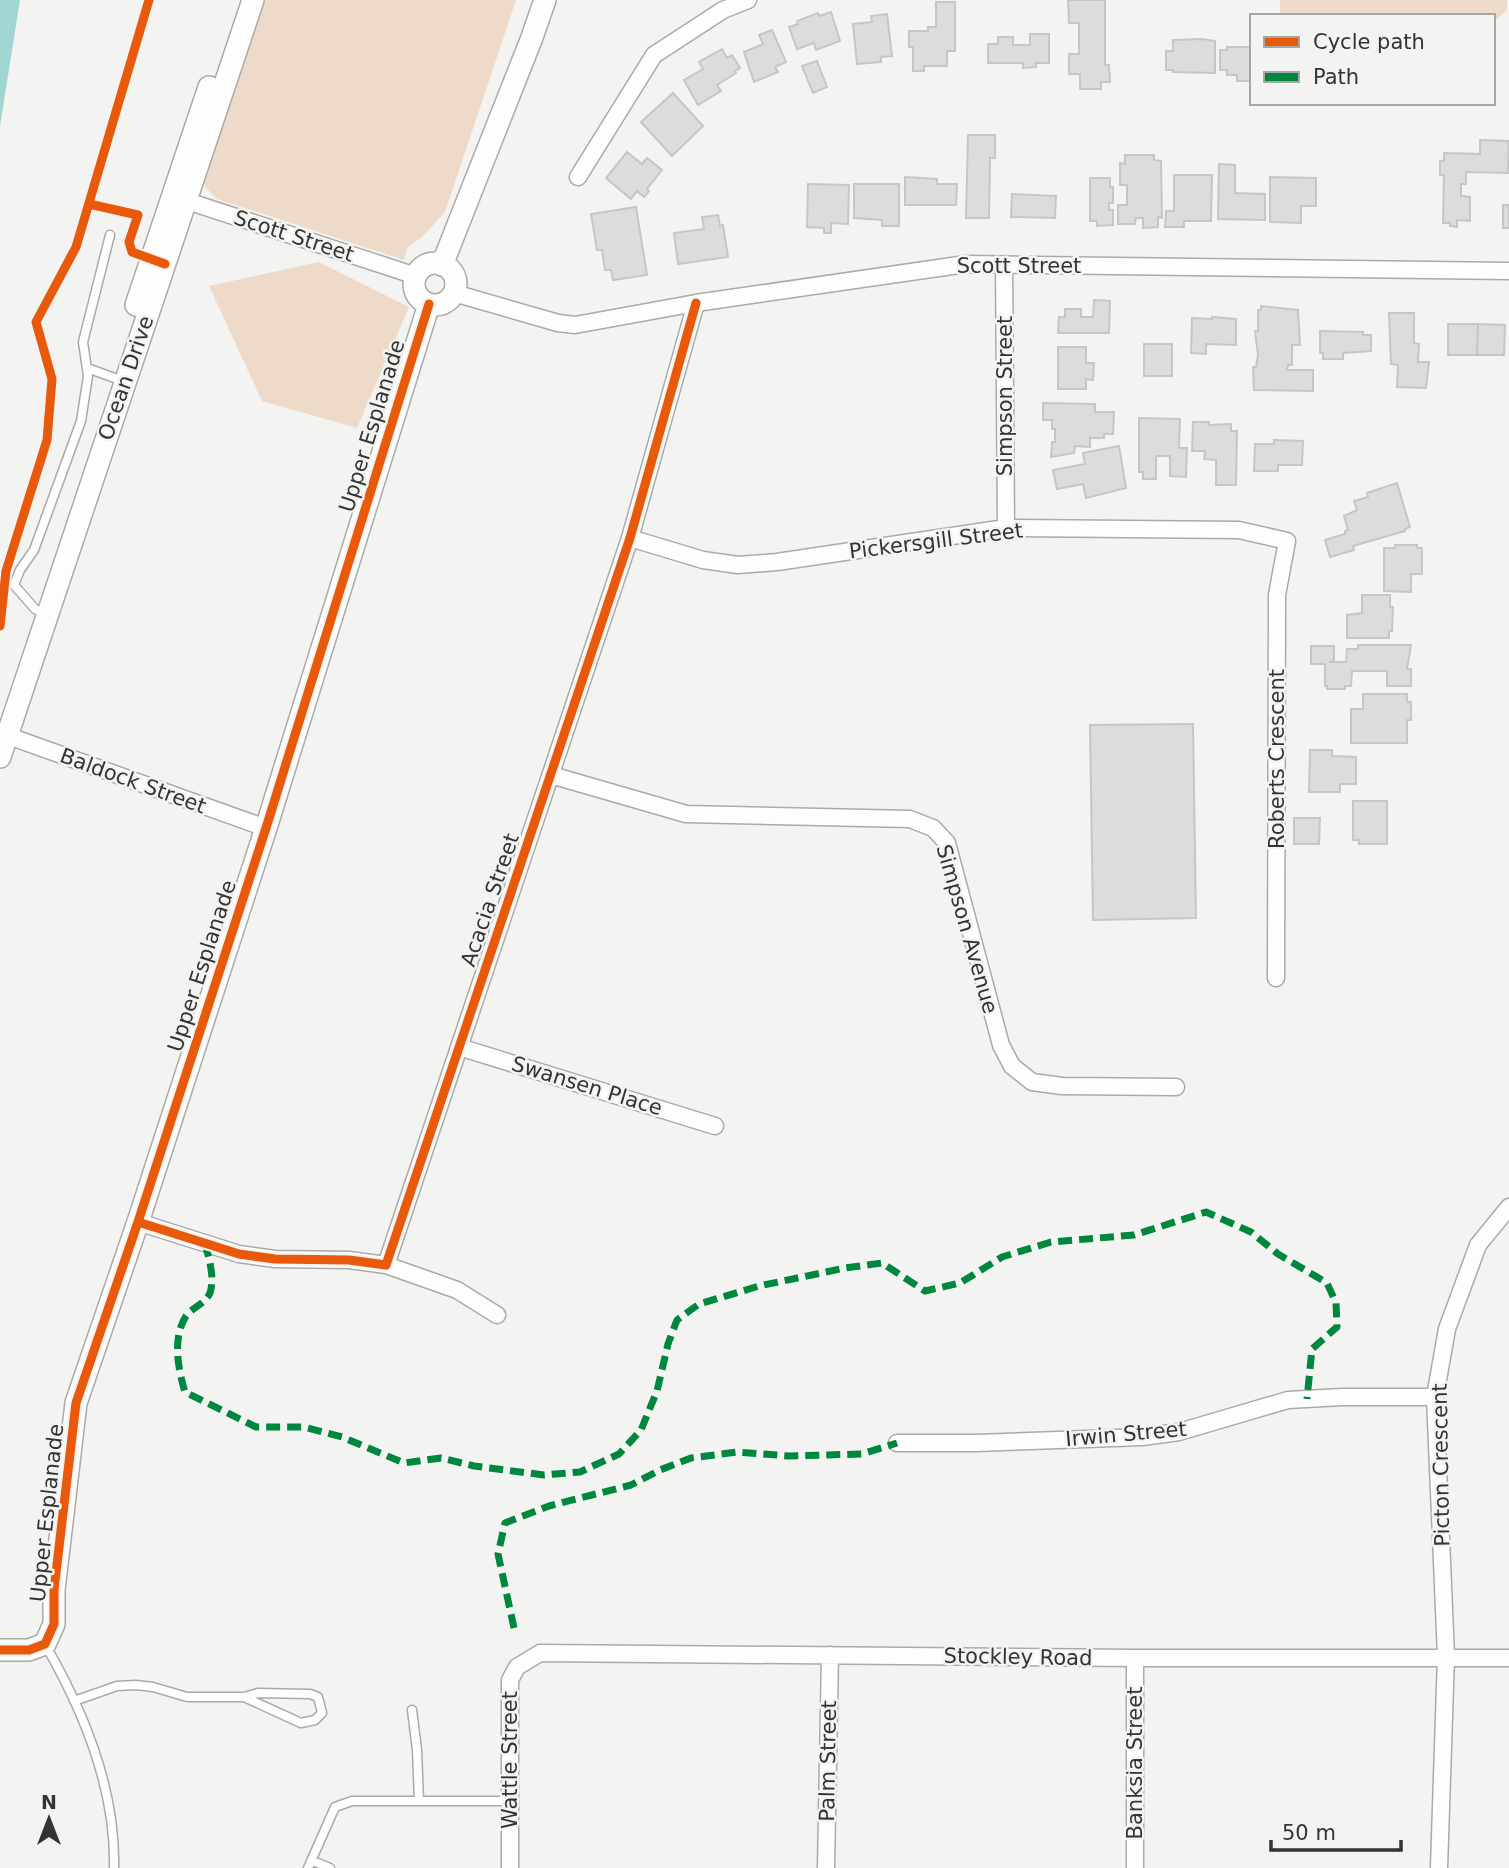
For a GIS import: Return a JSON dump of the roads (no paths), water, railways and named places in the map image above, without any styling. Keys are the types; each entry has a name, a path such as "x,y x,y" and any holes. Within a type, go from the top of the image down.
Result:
{"street":[{"name":"Ocean Drive","path":"179,198 238,0"},
{"name":"Ocean Drive","path":"0,757 4,734 41,612 118,379 179,198 253,0"},
{"path":"442,265 545,0"},
{"path":"578,177 654,55 723,10 748,0"},
{"name":"Scott Street","path":"179,198 416,276"},
{"name":"Scott Street","path":"454,293 558,323 575,324 696,303 966,264 1509,271"},
{"name":"Simpson Street","path":"1004,264 1006,528"},
{"path":"442,265 452,273 456,286 454,293 446,302 429,304 417,296 414,282 416,276 424,266 442,265"},
{"name":"Acacia Street","path":"386,1265 630,538 696,303"},
{"name":"Upper Esplanade","path":"45,1644 54,1624 54,1590 76,1403 266,828 429,304"},
{"name":"Pickersgill Street","path":"630,538 703,560 738,565 777,562 1006,528 1240,530 1287,541"},
{"name":"Roberts Crescent","path":"1276,978 1277,595 1287,541"},
{"name":"Ocean Drive","path":"0,712 41,612"},
{"name":"Baldock Street","path":"4,734 266,828"},
{"name":"Simpson Avenue","path":"551,775 686,814 910,819 933,828 947,843 1001,1045 1012,1066 1032,1082 1062,1086 1176,1087"},
{"name":"Swansen Place","path":"459,1047 715,1126"},
{"name":"Picton Crescent","path":"1439,1868 1446,1656 1435,1397 1447,1329 1478,1245 1509,1207"},
{"path":"138,1222 239,1254 275,1259 349,1260 386,1265 457,1290 497,1315"},
{"name":"Irwin Street","path":"897,1443 1142,1437 1179,1432 1288,1400 1342,1396 1435,1397"},
{"path":"0,1650 29,1650 45,1644"},
{"name":"Stockley Road","path":"528,1658 540,1653 559,1652 1135,1658 1509,1658"},
{"name":"Palm Street","path":"826,1868 830,1655"},
{"name":"Wattle Street","path":"510,1868 510,1680 517,1667 528,1658"},
{"name":"Banksia Street","path":"1135,1658 1135,1868"}],"lane":[{"path":"41,612 14,584 34,550 82,421 88,376 83,342 110,235"},
{"path":"86,368 118,379"},
{"path":"45,1644 74,1701 96,1754 113,1832 114,1868"},
{"path":"74,1701 117,1686 136,1685 187,1697 244,1697 258,1693 310,1694 317,1697 321,1703 322,1713 315,1720 301,1723 244,1697"},
{"path":"412,1710 419,1801"},
{"path":"330,1868 311,1864 335,1807 352,1801 510,1801"}],"water":[{"path":"0,0 20,0 0,126"}]}
